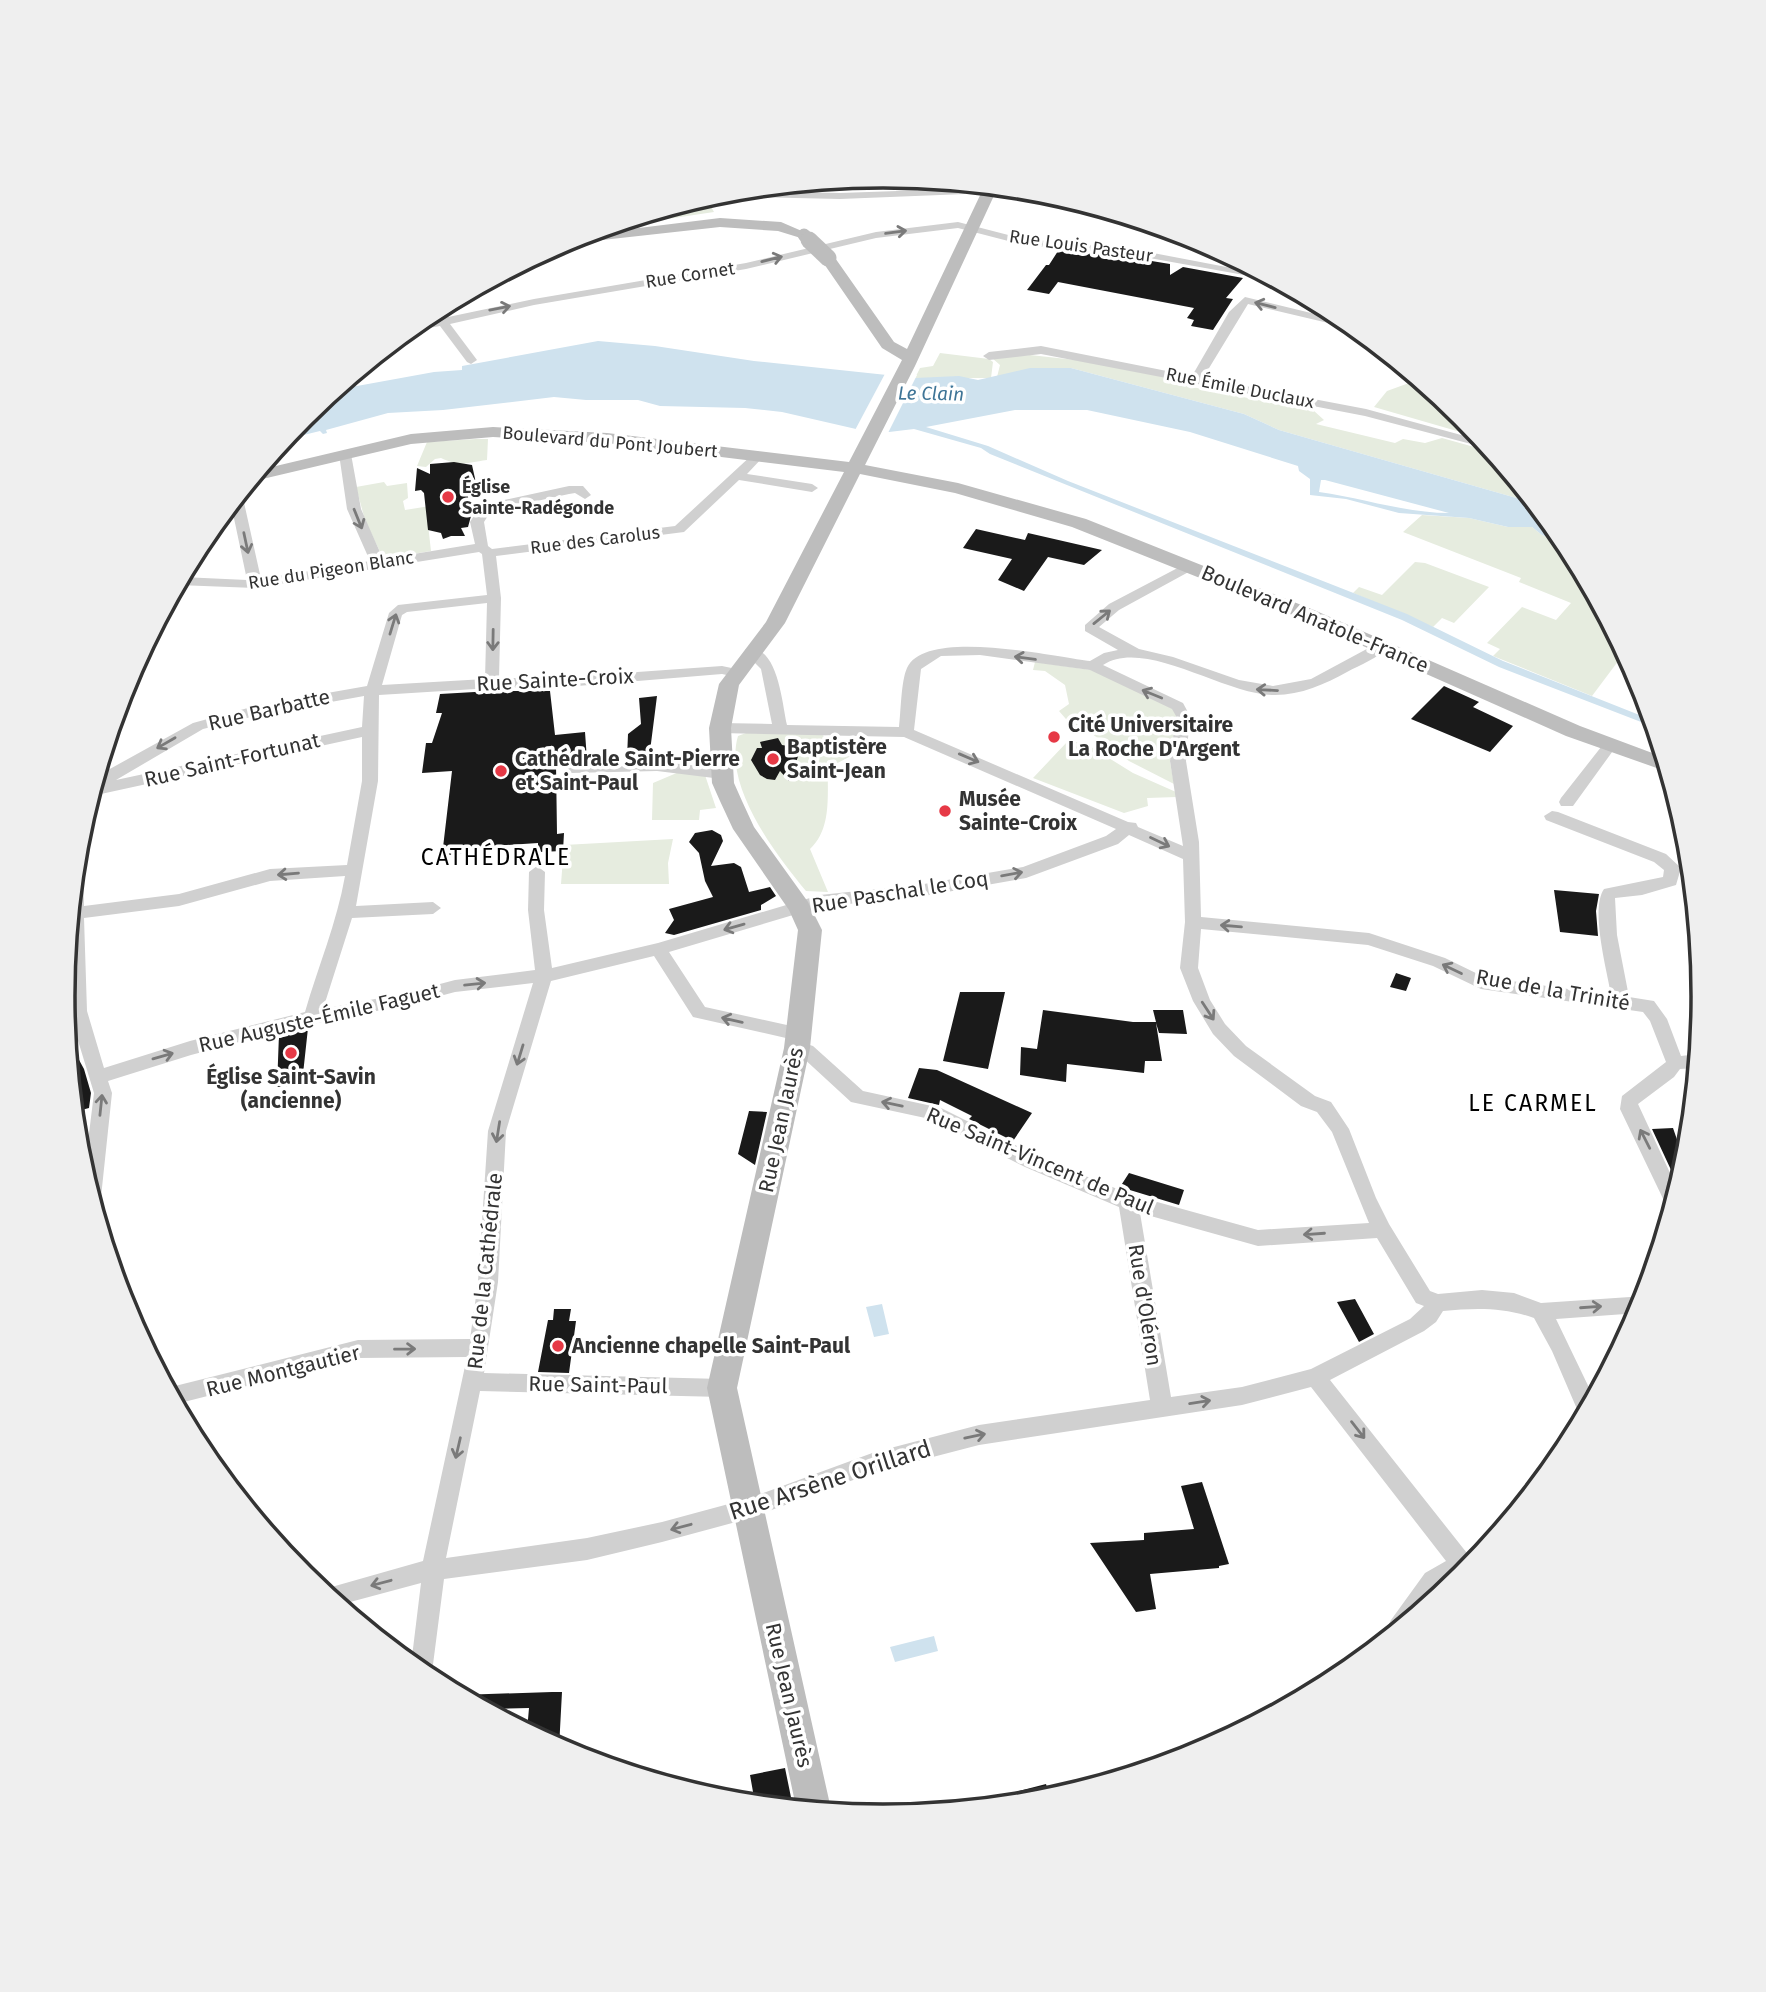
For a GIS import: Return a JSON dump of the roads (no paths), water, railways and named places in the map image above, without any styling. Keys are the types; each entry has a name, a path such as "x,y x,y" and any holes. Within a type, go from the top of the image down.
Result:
{"main road":[{"name":"Rue Jean Jaurès","path":"812,1800 722,1388 798,1041 810,930 800,908 744,829 723,783 720,728 727,690 751,652 775,624 868,442 987,195"},
{"path":"610,236 726,222 770,224 804,235 828,258 894,351 910,357"},
{"name":"Boulevard du Pont Joubert","path":"266,475 346,462 425,437 493,432 607,438 759,458 793,467 853,472"},
{"name":"Boulevard Anatole-France","path":"853,472 1016,504 1079,523 1189,566 1656,762"}],"street":[{"path":"778,195 958,192"},
{"name":"Rue Cornet","path":"437,322 624,285 746,266 876,235 958,225 972,227"},
{"name":"Rue Louis Pasteur","path":"972,227 1024,242 1128,251 1242,273"},
{"path":"1196,379 1235,312 1245,300 1325,320"},
{"path":"442,321 471,360"},
{"name":"Rue Émile Duclaux","path":"989,356 1041,350 1366,412 1469,441"},
{"name":"Rue des Carolus","path":"486,550 679,529 759,458"},
{"path":"346,462 354,509 378,564"},
{"name":"Boulevard du Pont Joubert","path":"738,476 812,488"},
{"path":"492,683 494,598 486,550 477,522 486,508 569,490 578,489 585,495"},
{"path":"239,508 255,583"},
{"name":"Rue du Pigeon Blanc","path":"189,582 255,583 486,550"},
{"path":"1189,566 1114,607 1090,628 1135,653 1241,687 1273,691 1309,685 1381,647"},
{"path":"312,1017 339,927 347,912 356,870 370,781 370,700 399,610 494,598"},
{"path":"906,732 915,668 933,653 975,650 1093,666 1174,703 1182,710 1178,761 1187,804 1191,856 1193,922 1189,968 1202,1001 1219,1029 1240,1051 1308,1101 1324,1107 1340,1129 1366,1198 1382,1230 1423,1297 1437,1303 1490,1299 1514,1302 1541,1312 1629,1305"},
{"path":"751,652 761,659 768,669 780,729"},
{"path":"1093,666 1113,654 1135,653"},
{"name":"Rue Sainte-Croix","path":"373,690 492,683 552,683 722,670 736,673"},
{"name":"Rue Barbatte","path":"104,783 113,774 198,726 259,710 373,690"},
{"path":"720,728 906,732 1130,827 1191,856"},
{"name":"Rue Saint-Fortunat","path":"103,789 371,730"},
{"path":"1567,802 1610,744"},
{"path":"570,768 657,766 722,774"},
{"path":"1552,816 1660,858 1673,868 1670,881 1642,890 1611,893 1607,897 1613,964 1622,1004"},
{"name":"Rue Paschal le Coq","path":"544,976 658,949 820,901 924,890 1026,872 1112,840 1130,827"},
{"path":"80,913 179,900 270,875 356,870"},
{"name":"Rue de la Cathédrale","path":"424,1660 433,1576 479,1348 488,1282 497,1131 544,976 536,910 537,872"},
{"path":"347,912 433,908"},
{"name":"Rue de la Trinité","path":"1193,922 1369,939 1439,962 1481,983 1648,1006 1654,1011 1675,1062"},
{"path":"78,933 78,1011 103,1093 94,1168"},
{"path":"658,949 699,1012 798,1041"},
{"name":"Rue Auguste-Émile Faguet","path":"98,1077 239,1034 312,1017 406,999 455,986 544,976"},
{"name":"Rue Saint-Vincent de Paul","path":"798,1041 858,1097 934,1113 1032,1162 1128,1202 1258,1238 1382,1230"},
{"path":"1667,1187 1629,1109 1629,1101 1668,1072 1675,1062 1688,1061"},
{"name":"Rue d'Oléron","path":"1128,1202 1162,1408"},
{"name":"Rue Arsène Orillard","path":"341,1595 587,1549 747,1509 875,1462 979,1435 1242,1396 1315,1377 1417,1325 1429,1316 1437,1303"},
{"path":"1541,1312 1584,1399"},
{"name":"Rue Montgautier","path":"180,1394 358,1349 479,1348"},
{"path":"1315,1377 1460,1560"},
{"name":"Rue Saint-Paul","path":"474,1382 722,1388"},
{"path":"1419,1600 1433,1581 1449,1572"}],"water":[{"name":"Le Clain","path":"598,341 915,378 959,376 978,380 1030,368 1071,368 1244,414 1279,430 1520,499 1548,537 1532,527 1508,527 1469,518 1399,513 1346,499 1310,495 1310,479 1299,471 1298,466 1190,432 1087,410 1015,410 926,427 988,446 1068,481 1407,614 1503,661 1640,715 1643,723 1499,667 1402,620 990,454 981,448 914,429 889,432 856,429 782,412 745,408 660,406 638,400 554,397 443,410 388,413 326,430 327,433 320,431 302,435 353,387 434,372 462,370 462,366","holes":["1321,480 1449,513 1400,508 1319,492"]},
{"path":"882,1304 889,1334 874,1337 866,1307"},
{"path":"934,1636 938,1651 895,1662 890,1647"}],"place":[{"name":"Église Sainte-Radégonde","path":"448,497"},
{"name":"Cité Universitaire La Roche D'Argent","path":"1054,737"},
{"name":"Baptistère Saint-Jean","path":"773,759"},
{"name":"Cathédrale Saint-Pierre et Saint-Paul","path":"501,771"},
{"name":"Musée Sainte-Croix","path":"945,811"},
{"name":"Église Saint-Savin (ancienne)","path":"291,1053"},
{"name":"Ancienne chapelle Saint-Paul","path":"558,1346"}],"district":[{"name":"CATHÉDRALE","path":"496,857"},
{"name":"LE CARMEL","path":"1533,1103"}]}
